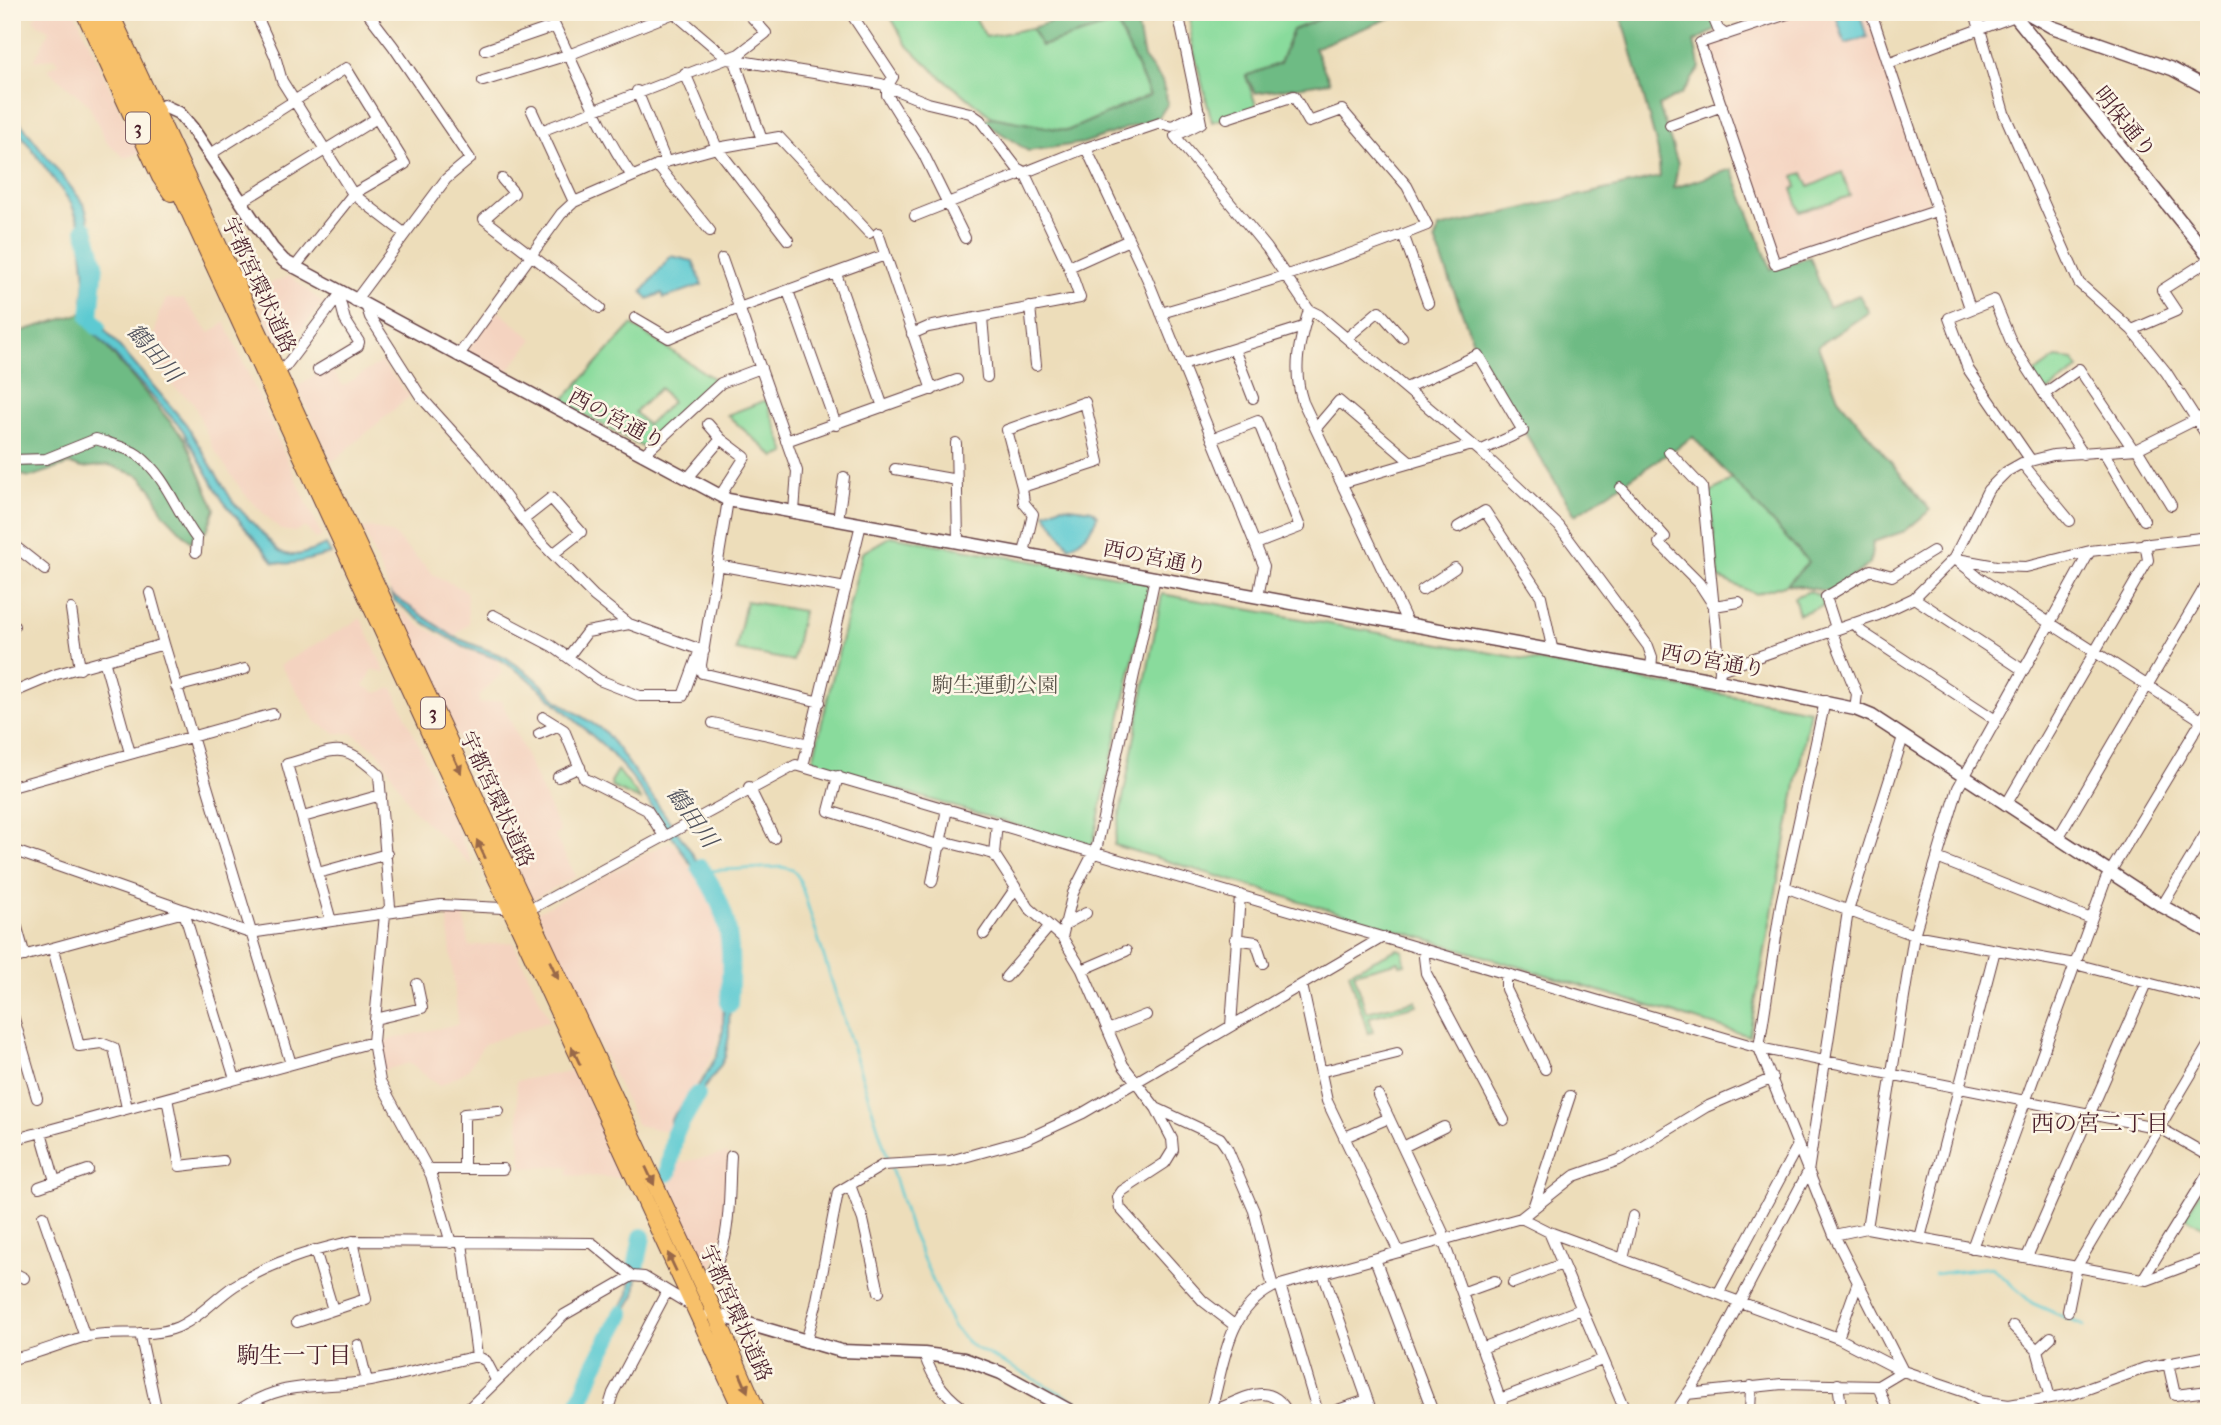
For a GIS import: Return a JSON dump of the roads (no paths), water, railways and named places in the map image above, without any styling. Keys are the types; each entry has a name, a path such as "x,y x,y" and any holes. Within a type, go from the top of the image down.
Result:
{"main road":[{"name":"3","path":"84,12 160,177 207,238"},
{"name":"宇都宮環状道路","path":"97,12 525,909 716,1315 758,1413"},
{"name":"宇都宮環状道路","path":"110,12 207,238"},
{"name":"3","path":"121,12 164,106 198,190 207,238"},
{"name":"宇都宮環状道路","path":"271,376 508,909 738,1411"}],"street":[{"path":"255,12 275,56 282,81 353,194 404,233"},
{"path":"355,301 446,179 470,159 367,12"},
{"path":"548,12 571,54 614,150 632,176"},
{"path":"541,131 685,73 732,60 766,33 747,12"},
{"path":"850,12 893,77 887,87 887,95 923,153 965,237"},
{"path":"1173,131 1200,113 1178,12"},
{"path":"1711,12 1718,29 1726,35"},
{"path":"1793,12 1700,43 1775,264 1936,211"},
{"path":"1871,12 1970,308"},
{"path":"1975,12 1977,30 2004,113 2080,283 2132,330 2198,418 2209,439"},
{"path":"482,81 571,54 674,13 732,60 887,87 928,103 970,113 980,120 1024,172 1069,267 1080,298 928,327 912,334"},
{"path":"1888,62 2020,13 2172,69 2209,89"},
{"name":"明保通り","path":"2020,13 2209,258"},
{"path":"485,50 555,26"},
{"path":"732,60 762,139"},
{"path":"209,155 346,68 405,164 353,194 294,268"},
{"path":"685,73 716,148 788,240"},
{"path":"637,91 661,164 710,231"},
{"path":"1161,313 1287,276 1427,225 1407,186 1342,110 1309,122 1294,96 1227,118"},
{"name":"西の宮通り","path":"164,106 179,113 272,248 294,268 340,295 724,498 1651,670 1719,675 1855,709 1903,737 2162,906 2209,932"},
{"path":"1671,125 1722,106"},
{"path":"532,111 573,202"},
{"path":"241,202 377,118"},
{"path":"915,216 1086,148 1160,123 1173,131 1287,276 1308,310 1347,338 1476,448 1566,533 1648,646 1652,657 1651,670"},
{"path":"458,356 573,202 661,164 716,148 779,136 873,233 885,255 932,390"},
{"path":"1086,148 1161,313 1256,544 1264,566 1258,597"},
{"path":"502,179 514,193 484,219 600,307"},
{"path":"1403,234 1428,303"},
{"path":"1069,267 1129,240"},
{"path":"635,318 669,338 740,308 885,255"},
{"path":"2132,330 2176,311 2162,290 2209,258"},
{"path":"722,259 797,471 794,512"},
{"path":"836,274 883,407"},
{"path":"788,291 836,425"},
{"path":"271,376 285,367 340,295"},
{"path":"318,370 358,346 359,342 345,320 340,295"},
{"path":"2070,521 2026,461 1968,369 1949,318 1994,300 2012,344 2083,454"},
{"path":"1030,307 1036,365"},
{"path":"367,308 370,317 421,397 477,458 552,554 629,624 702,651"},
{"path":"1308,310 1296,363 1296,382 1409,626"},
{"path":"1347,338 1379,311 1402,337"},
{"path":"982,317 987,377"},
{"path":"1182,365 1303,327"},
{"path":"1234,349 1253,398"},
{"path":"1342,483 1476,448 1523,431 1478,355 1406,388"},
{"path":"643,455 721,383 761,368"},
{"path":"2044,394 2079,369 2171,505"},
{"path":"786,442 957,380"},
{"path":"1316,428 1339,401 1412,463"},
{"path":"1023,487 1099,462 1086,402 1007,430 1023,487 1024,503 1033,514 1024,553"},
{"path":"1670,452 1702,487 1719,675 1914,598 1954,558 1988,490 2006,472 2026,461 2135,449 2209,414"},
{"path":"1212,439 1258,421 1300,527 1256,544"},
{"path":"708,425 744,457 724,498 718,565 702,651 702,673 820,702"},
{"path":"12,460 46,458 96,439 136,453 165,482 186,524 197,539 196,552"},
{"path":"687,479 721,439"},
{"path":"956,443 958,541"},
{"path":"2105,453 2144,520"},
{"path":"895,469 957,480"},
{"path":"838,520 843,477"},
{"path":"1621,488 1665,537 1659,543 1699,583 1714,606"},
{"path":"523,520 551,498 581,532 552,554"},
{"path":"1458,527 1485,511 1541,596 1553,652"},
{"path":"803,766 861,524"},
{"path":"1954,558 2026,567 2090,551 2209,537"},
{"path":"2006,805 2148,560 2145,543"},
{"path":"12,544 45,570"},
{"path":"1855,709 1857,694 1834,629 1826,597 1871,570 1892,576 1933,551"},
{"path":"1867,1228 1914,935 1963,777 2090,551"},
{"path":"1954,558 2205,723"},
{"path":"718,565 846,588"},
{"path":"1422,590 1455,568"},
{"path":"1062,937 1073,893 1094,852 1156,577"},
{"path":"2058,838 2209,580"},
{"path":"150,593 190,737 291,1064"},
{"path":"1914,598 2023,670"},
{"path":"1714,606 1739,602"},
{"path":"71,609 80,668"},
{"path":"494,615 568,657 599,680 640,696 684,696 702,651"},
{"path":"1854,623 1862,632 1994,719"},
{"path":"568,657 587,632 629,624"},
{"path":"12,693 57,674 164,644"},
{"path":"104,660 130,753"},
{"path":"176,687 244,669"},
{"path":"1825,701 1785,887 1759,1048 1834,1235 1903,1371"},
{"path":"1972,1248 2110,872 2205,723 2209,708"},
{"path":"12,787 273,714"},
{"path":"543,718 564,730 584,778 647,810 666,835"},
{"path":"713,723 809,744"},
{"path":"539,734 557,726"},
{"path":"1675,1413 1706,1366 1808,1172 1848,911 1903,737"},
{"path":"331,921 287,764 342,749 358,755 379,775 390,907 385,914 373,1042 380,1081 428,1169 456,1243 477,1356"},
{"path":"12,850 250,933 454,904 525,909 537,906 790,765 803,766 1759,1048 1824,1064 2025,1100 2160,1128 2209,1156"},
{"path":"558,777 580,767"},
{"path":"838,776 829,811 942,844 994,854"},
{"path":"750,788 774,838"},
{"path":"303,817 381,795"},
{"path":"932,882 942,844 947,808"},
{"path":"997,823 994,854 1029,908 1062,937 1082,970 1123,1065 1156,1108 1172,1139 1173,1150 1165,1163 1122,1191 1118,1197 1120,1208 1203,1301 1234,1325"},
{"path":"2162,906 2209,828"},
{"path":"318,873 387,854"},
{"path":"1937,858 2091,919"},
{"path":"1785,887 1914,935 2075,964 2209,999"},
{"path":"984,934 1015,889"},
{"path":"1231,1026 1240,895"},
{"path":"12,910 25,956"},
{"path":"12,960 184,912"},
{"path":"184,912 235,1079"},
{"path":"1064,926 1086,913"},
{"path":"1006,977 1049,928"},
{"path":"806,1342 838,1192 888,1165 950,1161 1026,1140 1083,1113 1383,937"},
{"path":"1235,939 1256,942 1264,963"},
{"path":"53,949 79,1046 101,1043 114,1048 127,1108"},
{"path":"1423,950 1426,972 1504,1120"},
{"path":"1920,1238 1995,950"},
{"path":"1082,970 1126,951"},
{"path":"1506,974 1506,989 1545,1069"},
{"path":"2027,1257 2147,983"},
{"path":"375,1018 422,1008 417,984"},
{"path":"1301,985 1323,1071 1327,1101 1399,1252"},
{"path":"12,1012 37,1098"},
{"path":"1108,1030 1146,1015"},
{"path":"12,1140 373,1042"},
{"path":"2068,1311 2077,1266 2209,1044"},
{"path":"1323,1071 1397,1053"},
{"path":"1210,1412 1234,1325 1257,1296 1276,1286 1521,1218 1574,1176 1619,1160 1706,1107 1773,1078"},
{"path":"1378,1095 1444,1239 1505,1413"},
{"path":"1533,1209 1570,1096"},
{"path":"167,1098 180,1166 223,1161"},
{"path":"1156,1108 1220,1138 1227,1148 1255,1211 1276,1286 1318,1413"},
{"path":"464,1169 464,1114 499,1111"},
{"path":"1345,1137 1389,1118"},
{"path":"1403,1147 1444,1127"},
{"path":"41,1132 55,1181"},
{"path":"1718,1294 1798,1145"},
{"path":"701,1283 713,1273 725,1234 731,1156"},
{"path":"428,1169 503,1169"},
{"path":"39,1187 88,1170"},
{"path":"2143,1279 2209,1172"},
{"path":"850,1185 863,1220 879,1292"},
{"path":"43,1216 85,1336"},
{"path":"1623,1259 1633,1216"},
{"path":"1521,1218 1549,1232 1838,1338 1903,1371 1965,1392 1981,1401 2009,1405 2073,1394 2145,1368 2209,1356"},
{"path":"1834,1235 1867,1228 2143,1279 2209,1256"},
{"path":"1549,1232 1626,1413"},
{"path":"297,1322 366,1299 353,1241"},
{"path":"12,1359 51,1350 85,1336 174,1328 192,1320 232,1287 263,1268 315,1250 353,1241 592,1243 632,1276"},
{"path":"315,1250 332,1310"},
{"path":"1375,1259 1433,1412 1475,1412"},
{"path":"1513,1283 1562,1264"},
{"path":"12,1272 24,1278"},
{"path":"1323,1273 1372,1413"},
{"path":"464,1413 564,1315 632,1276 644,1277 692,1306 806,1342 841,1350 964,1359 1001,1373 1074,1413"},
{"path":"1462,1293 1494,1281"},
{"path":"1838,1338 1858,1282"},
{"path":"607,1413 613,1393 667,1291"},
{"path":"1482,1348 1581,1309"},
{"path":"2013,1326 2036,1350 2050,1398"},
{"path":"140,1333 157,1413"},
{"path":"2036,1350 2051,1337"},
{"path":"358,1345 367,1381"},
{"path":"924,1354 932,1377 955,1404 971,1413"},
{"path":"235,1413 256,1398 279,1389 367,1381 477,1356 486,1361 496,1380"},
{"path":"1500,1399 1602,1360"},
{"path":"2168,1363 2175,1395 2209,1391"},
{"path":"1687,1394 1751,1386 1878,1386 1903,1371"},
{"path":"1838,1384 1842,1413"},
{"path":"1749,1413 1751,1386"},
{"path":"1878,1386 1888,1413"},
{"path":"1210,1412 1251,1394 1272,1395 1280,1400 1288,1413"},
{"path":"1329,1413 1367,1400"},
{"path":"1235,1402 1241,1413"}],"water":[{"path":"1835,12 1859,12 1867,37 1845,44"},
{"path":"12,112 84,204 88,217 94,317 186,424 233,502 278,550 295,555 326,545 331,554 296,563 274,562 223,501 182,429 91,329 83,301 85,279 79,222 71,203 12,122"},
{"path":"671,256 693,261 702,285 664,298 662,293 648,299 642,292"},
{"path":"1061,506 1092,510 1097,515 1087,534 1069,547 1045,513"},
{"path":"391,594 454,637 505,657 535,678 558,701 604,731 690,850 722,902 731,923 729,1036 725,1057 676,1124 669,1166 663,1182 661,1177 667,1159 671,1119 704,1078 717,1055 723,1030 726,930 717,903 631,776 606,748 528,678 501,660 464,647 420,620 394,600"},
{"path":"636,1234 641,1235 635,1295 597,1357 578,1413 573,1413 600,1341 629,1294"}],"waterway":[{"name":"鶴田川","path":"85,229 95,264 90,317 97,326"},
{"path":"702,871 782,867 793,870 799,878 889,1162"},
{"name":"鶴田川","path":"700,868 719,901 728,933 729,1004"},
{"name":"鶴田川","path":"668,1173 675,1133 697,1095"},
{"path":"891,1168 911,1231 953,1327 972,1346 1098,1413"},
{"name":"鶴田川","path":"636,1268 642,1237"},
{"path":"1934,1274 1992,1267 2032,1303 2084,1326"},
{"name":"鶴田川","path":"576,1413 594,1367 622,1314"}],"district":[{"name":"西の宮二丁目","path":"2100,1123"},
{"name":"駒生一丁目","path":"294,1355"}],"park label":[{"name":"駒生運動公園","path":"995,685"}]}
